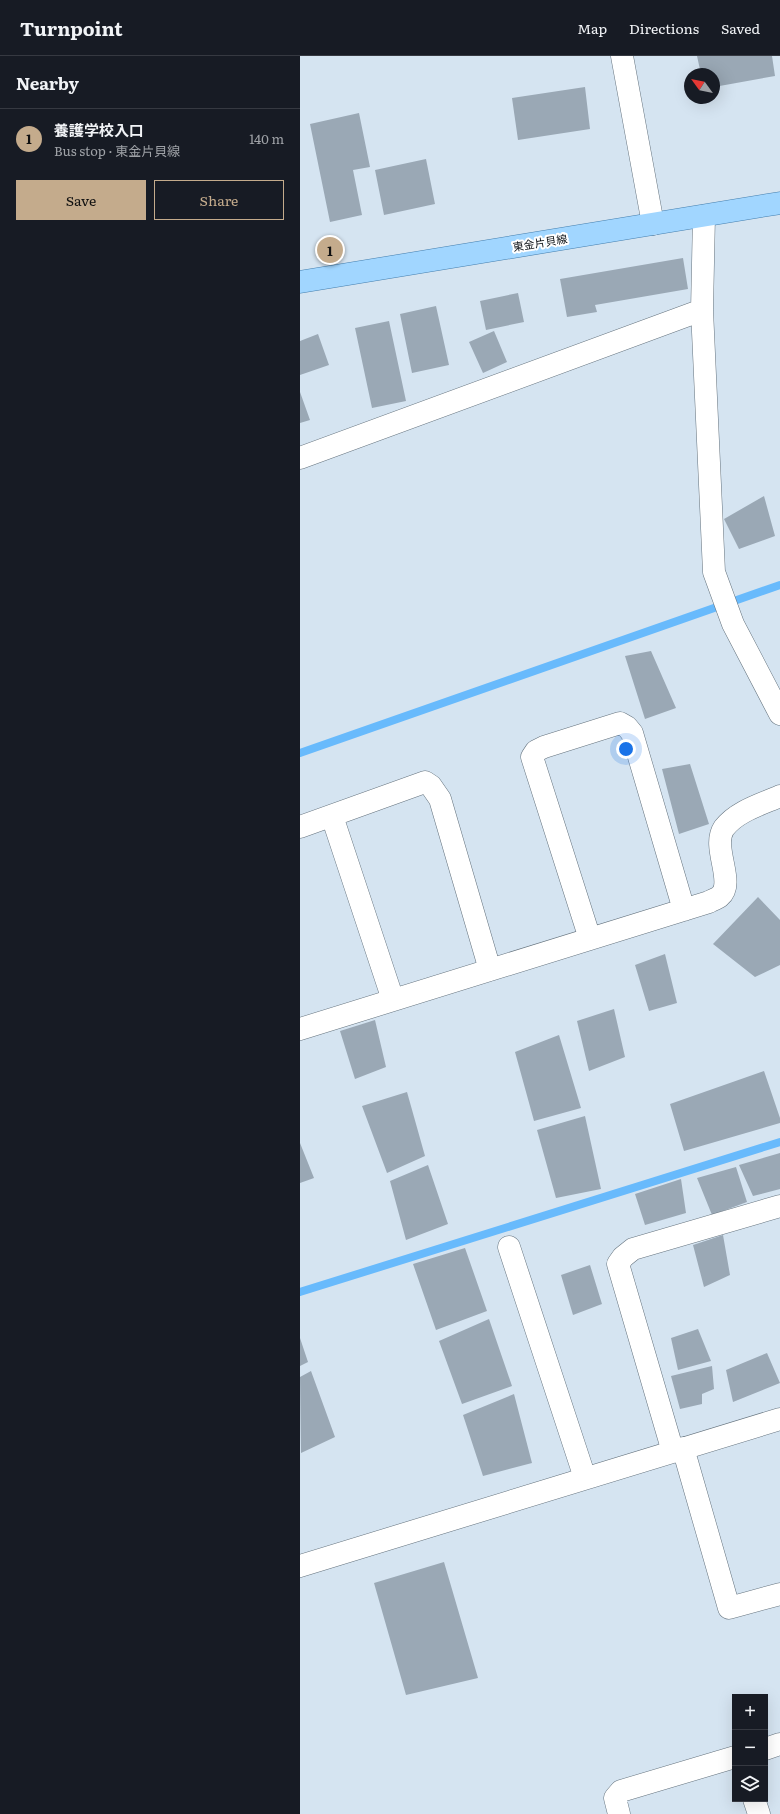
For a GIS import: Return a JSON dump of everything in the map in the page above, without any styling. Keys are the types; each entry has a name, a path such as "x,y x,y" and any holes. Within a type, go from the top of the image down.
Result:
{"main road":[{"name":"東金片貝線","path":"300,282 780,203"}],"street":[{"path":"622,56 653,224"},
{"path":"704,216 702,310 714,572 730,617 780,714"},
{"path":"300,458 702,310"},
{"path":"590,939 532,758 536,751 544,746 620,723 627,727 632,733 684,910"},
{"path":"300,827 424,782 431,786 440,799 490,970"},
{"path":"300,1029 709,902 721,896 726,887 719,839 724,828 742,813 780,796"},
{"path":"332,816 393,1000"},
{"path":"780,1206 633,1249 623,1257 618,1264 729,1608 780,1594"},
{"path":"509,1247 585,1478"},
{"path":"300,1566 780,1419"},
{"path":"768,1748 780,1744"},
{"path":"619,1814 614,1798 621,1791 732,1759"},
{"path":"755,1802 759,1814"}],"building":[{"path":"697,56 772,56 775,76 720,86 720,68 700,68"},
{"path":"585,87 590,129 518,140 512,98"},
{"path":"359,113 370,167 353,170 362,215 330,222 310,124"},
{"path":"426,159 435,204 384,215 375,170"},
{"path":"683,258 688,289 595,305 597,312 567,317 560,279"},
{"path":"518,293 524,322 486,330 480,301"},
{"path":"436,306 449,365 412,373 400,314"},
{"path":"389,321 406,401 372,408 355,328"},
{"path":"494,331 507,362 483,373 469,342"},
{"path":"318,334 329,365 300,375 300,341"},
{"path":"300,392 310,420 300,423"},
{"path":"764,496 775,536 739,549 724,519"},
{"path":"651,651 676,708 645,719 625,656"},
{"path":"690,764 709,824 679,834 662,769"},
{"path":"758,897 780,920 780,965 755,977 713,944"},
{"path":"665,954 677,1003 649,1011 635,965"},
{"path":"614,1009 625,1057 589,1071 577,1021"},
{"path":"375,1020 386,1067 355,1079 340,1031"},
{"path":"559,1035 581,1108 534,1121 515,1052"},
{"path":"764,1071 780,1118 780,1123 684,1151 670,1104"},
{"path":"407,1092 425,1156 387,1173 362,1106"},
{"path":"585,1116 601,1189 556,1198 537,1130"},
{"path":"300,1143 314,1178 300,1183"},
{"path":"780,1153 780,1189 753,1196 739,1165"},
{"path":"428,1165 448,1224 406,1240 390,1181"},
{"path":"736,1167 747,1202 712,1215 697,1178"},
{"path":"681,1179 686,1213 645,1225 635,1194"},
{"path":"723,1235 730,1275 704,1287 693,1245"},
{"path":"465,1248 487,1311 436,1330 413,1264"},
{"path":"590,1265 602,1304 573,1315 561,1275"},
{"path":"489,1319 512,1386 462,1404 439,1341"},
{"path":"698,1329 711,1361 678,1370 671,1338"},
{"path":"300,1338 308,1362 300,1366"},
{"path":"767,1353 780,1383 733,1402 726,1370"},
{"path":"712,1366 714,1389 702,1394 702,1404 680,1409 671,1376"},
{"path":"311,1371 335,1437 301,1453 300,1377"},
{"path":"514,1394 532,1463 483,1476 463,1415"},
{"path":"444,1562 478,1678 406,1695 374,1583"}],"waterway":[{"path":"300,753 780,585"},
{"path":"300,1292 780,1142"}],"place":[{"name":"養護学校入口","path":"330,250"}]}
